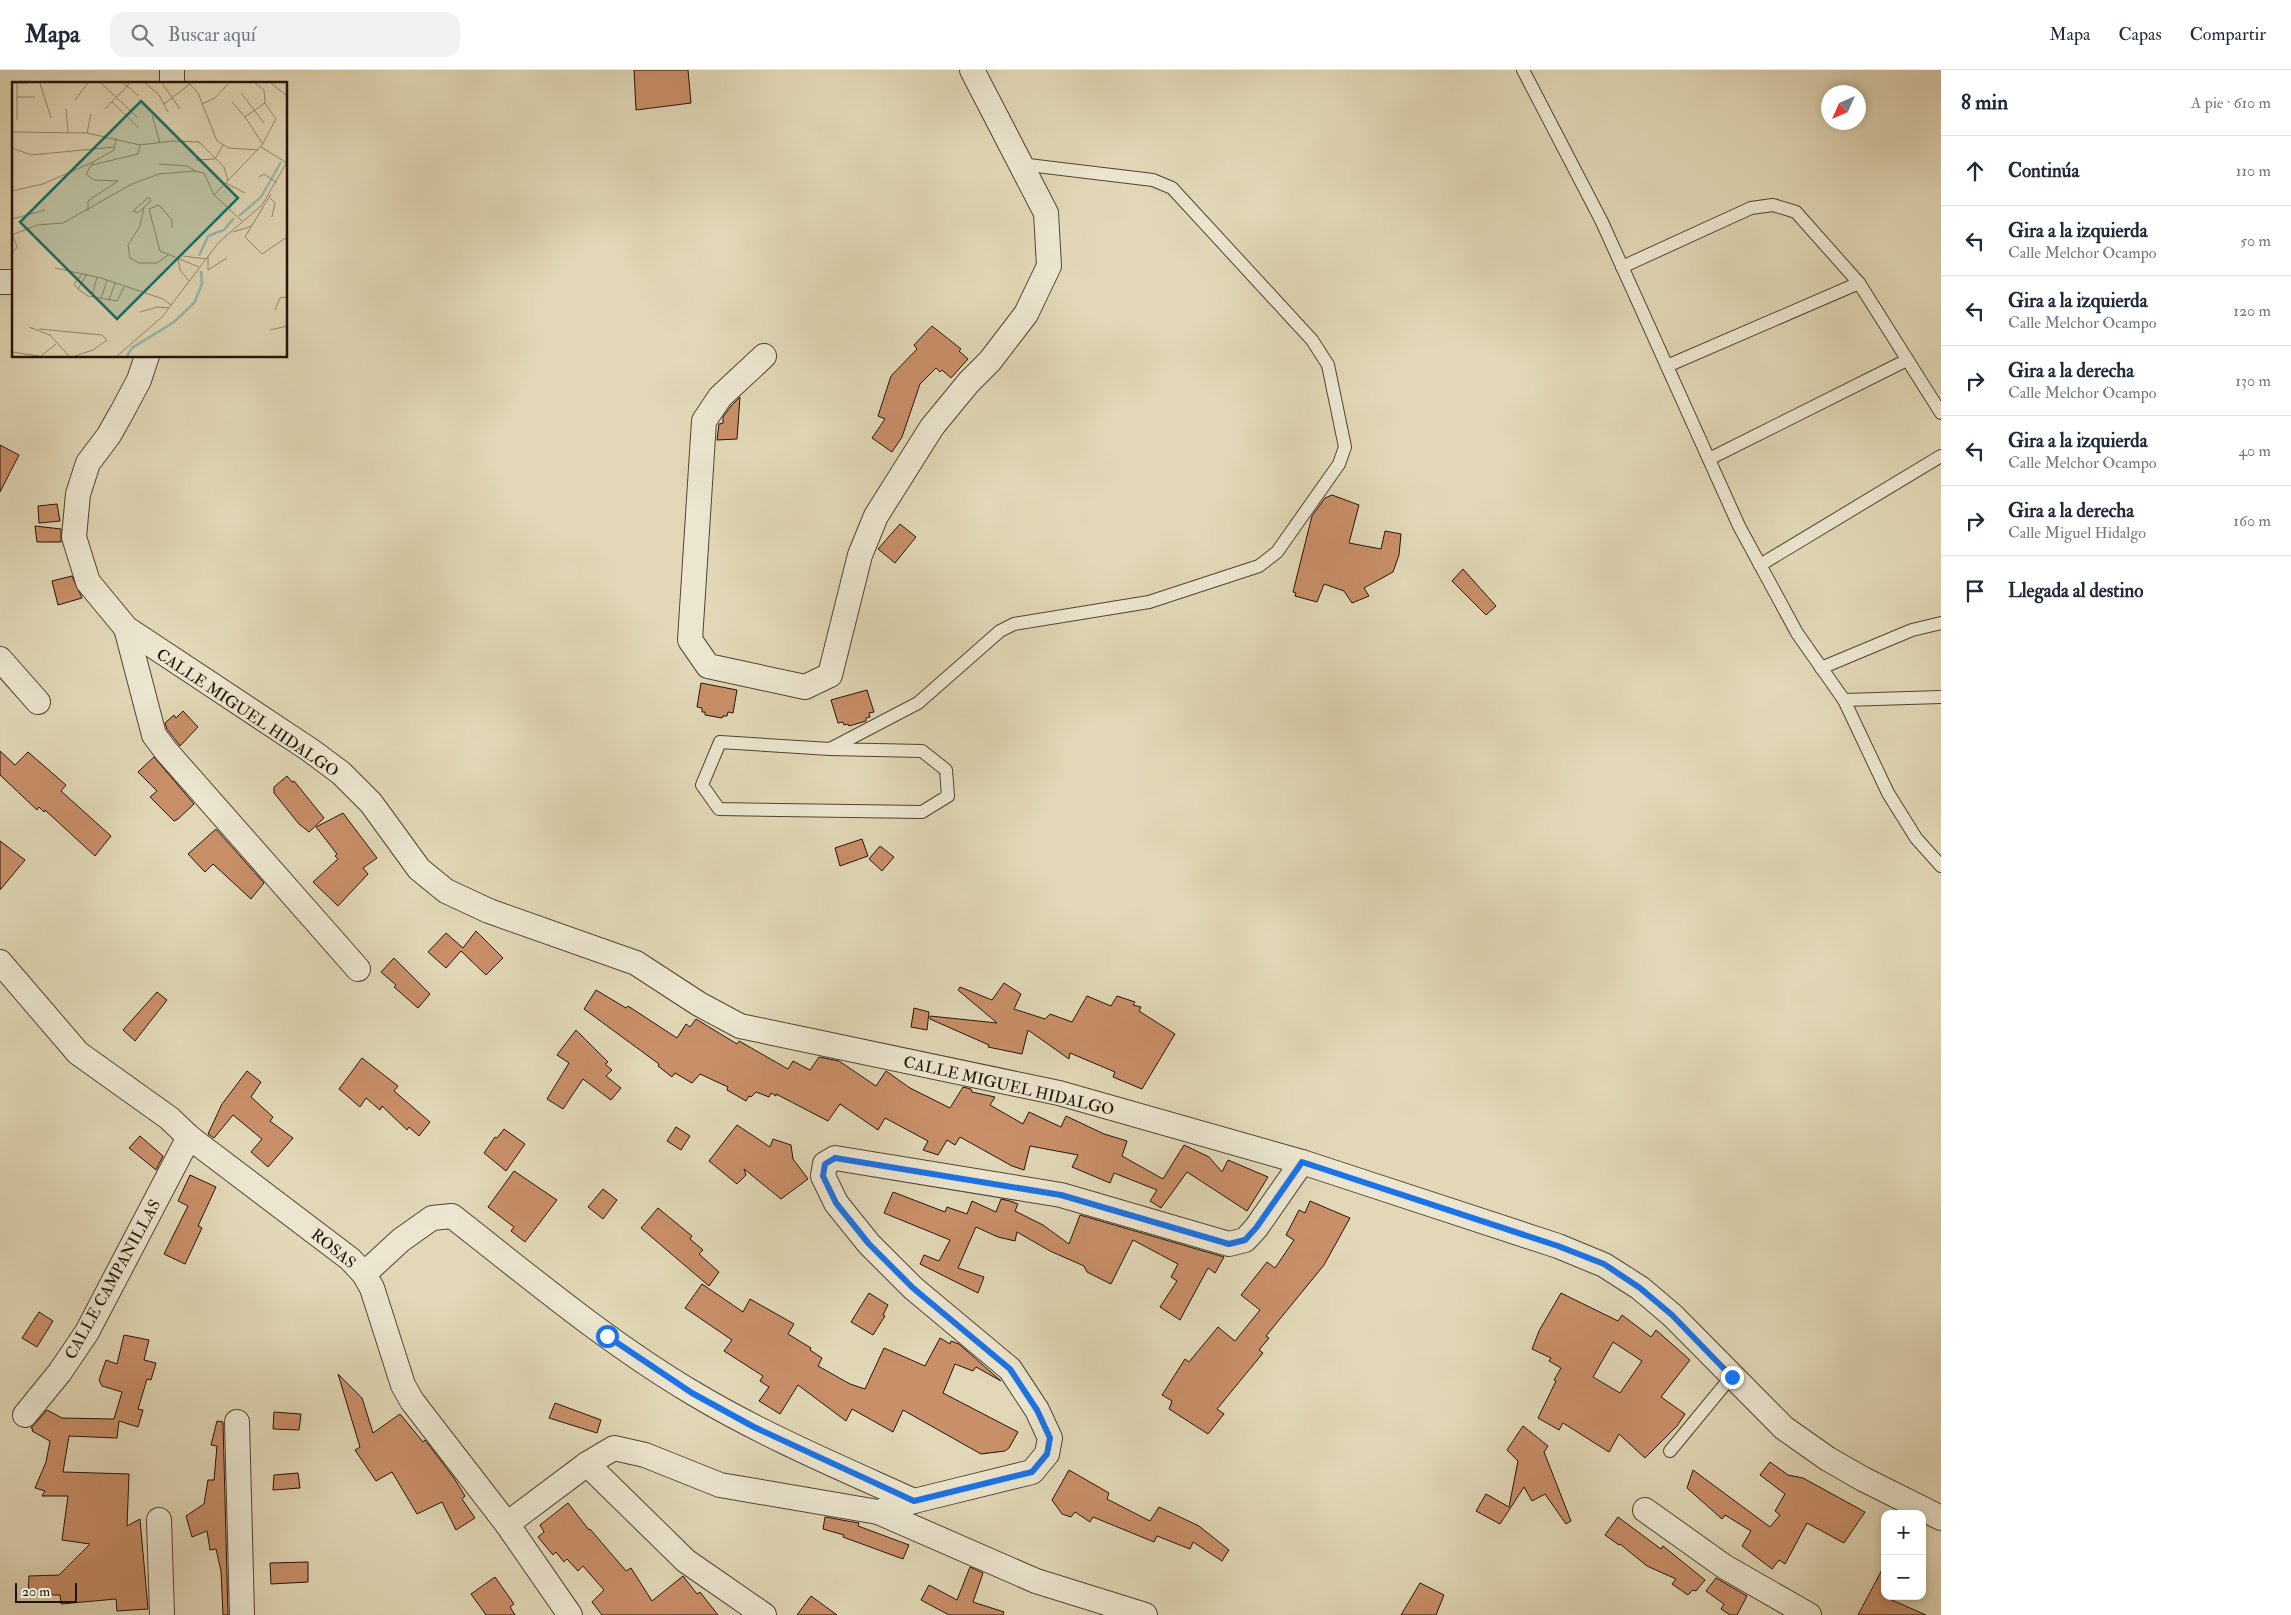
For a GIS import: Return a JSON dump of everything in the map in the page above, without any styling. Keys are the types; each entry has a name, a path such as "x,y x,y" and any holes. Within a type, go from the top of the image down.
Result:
{"street":[{"path":"764,356 720,397 704,422 690,640 708,666 805,687 830,675 860,555 876,516 932,427 969,382 990,361 1026,314 1049,266 1046,213 972,70"},
{"name":"CALLE MIGUEL HIDALGO","path":"146,358 139,380 122,412 109,435 88,463 78,494 74,537 88,582 126,628 310,750 341,773 371,803 419,868 446,890 489,911 636,963 699,1004 740,1026 1059,1093 1302,1162 1558,1246 1604,1264 1640,1288 1672,1315 1784,1428 1828,1459 1941,1518"},
{"name":"CALLE MIGUEL HIDALGO","path":"126,628 154,735 166,752 358,969"},
{"path":"0,659 38,702"},
{"name":"ROSAS","path":"0,962 78,1053 170,1118 188,1136 350,1259 364,1274 372,1288 403,1385 412,1401 507,1524 570,1615"},
{"name":"CALLE CAMPANILLAS","path":"26,1415 60,1372 87,1332 188,1136"},
{"path":"878,1512 914,1501 1032,1472 1047,1454 1050,1438 1037,1410 1010,1369 913,1288 869,1244 836,1203 823,1176 825,1164 835,1158 1061,1195 1229,1244 1245,1240 1256,1228 1302,1162"},
{"path":"364,1274 401,1240 432,1218 452,1216 607,1336 692,1393 754,1427 914,1501"},
{"path":"237,1422 242,1615"},
{"path":"507,1524 587,1464 614,1448 645,1455 720,1485 878,1512 1036,1581 1145,1615"},
{"path":"587,1464 686,1561 764,1615"},
{"path":"1645,1510 1725,1567 1809,1615"},
{"path":"159,1520 162,1615"}],"lane":[{"path":"1523,70 1602,222 1739,526 1797,633 1844,700 1888,793 1916,838 1941,866"},
{"path":"830,749 922,751 946,770 948,796 922,812 719,809 702,785 720,742 830,749 918,703 1000,631 1014,624 1149,602 1259,566 1277,552 1339,464 1345,447 1328,364 1312,340 1172,188 1153,180 1020,164"},
{"path":"1622,267 1751,208 1773,204 1796,212 1859,283 1941,413"},
{"path":"1667,366 1859,283"},
{"path":"1709,459 1906,360"},
{"path":"1760,565 1941,456"},
{"path":"1821,668 1912,630 1941,623"},
{"path":"1844,700 1941,697"},
{"path":"1670,1451 1732,1377"}],"building":[{"path":"634,70 688,70 691,103 636,110"},
{"path":"932,326 961,349 959,351 968,359 951,378 942,370 940,372 936,368 920,384 902,437 892,452 872,438 885,419 878,416 891,376 917,349 914,345"},
{"path":"740,397 737,439 717,440 719,424 723,423 723,417"},
{"path":"0,445 19,455 0,492"},
{"path":"1332,495 1359,505 1349,543 1381,549 1385,531 1401,534 1399,555 1393,572 1364,588 1369,596 1352,603 1344,591 1324,584 1317,602 1295,596 1296,593 1293,592 1312,516 1325,498"},
{"path":"57,504 60,521 39,523 38,506"},
{"path":"900,524 916,537 895,563 878,549"},
{"path":"35,526 61,529 61,542 37,542"},
{"path":"1463,569 1496,606 1486,615 1452,581"},
{"path":"72,576 82,598 58,605 52,581"},
{"path":"701,683 737,690 733,713 728,712 727,716 722,718 705,715 705,712 702,712 702,708 697,707"},
{"path":"867,690 874,712 869,713 870,717 866,718 866,721 849,726 848,724 844,725 843,722 838,723 831,700"},
{"path":"183,711 198,727 180,746 167,729 165,723 174,715 176,718"},
{"path":"0,751 15,765 28,752 66,785 61,791 111,836 95,856 45,810 44,812 39,807 37,810 0,775"},
{"path":"154,757 194,804 174,821 150,797 157,791 138,772"},
{"path":"287,776 292,782 294,781 324,818 309,832 299,824 274,793 274,787"},
{"path":"343,813 377,858 363,868 368,874 338,906 313,882 338,859 335,856 337,854 316,827"},
{"path":"216,829 264,883 251,899 213,864 205,872 188,854"},
{"path":"862,839 868,856 840,866 835,848"},
{"path":"0,841 25,860 0,890"},
{"path":"880,846 894,857 882,871 869,859"},
{"path":"476,931 503,958 486,975 461,951 446,968 428,952 446,933 463,948"},
{"path":"394,958 430,994 418,1008 394,987 396,985 381,972"},
{"path":"1004,983 1021,994 1014,1009 1045,1019 1050,1014 1072,1022 1087,996 1111,1006 1117,996 1135,1002 1133,1005 1141,1007 1139,1011 1175,1034 1142,1089 1113,1077 1115,1072 1070,1053 1069,1059 1028,1030 1022,1054 988,1047 989,1045 930,1019 930,1016 997,1023 958,990 960,987 992,1000"},
{"path":"596,990 626,1008 628,1006 677,1038 686,1024 690,1027 696,1019 737,1044 739,1041 788,1069 793,1061 810,1070 819,1057 839,1061 876,1086 886,1071 910,1088 950,1108 963,1087 971,1089 972,1092 995,1097 990,1105 1023,1124 1029,1112 1061,1127 1066,1116 1104,1134 1127,1141 1122,1156 1163,1179 1184,1145 1209,1157 1222,1172 1228,1160 1268,1177 1247,1211 1187,1172 1161,1208 1150,1201 1157,1190 1114,1173 1110,1183 1072,1167 1078,1155 1030,1146 1024,1170 1012,1166 960,1137 955,1145 947,1140 938,1155 923,1150 928,1141 885,1118 878,1130 840,1104 828,1121 776,1094 776,1096 771,1093 769,1097 756,1092 751,1097 749,1096 746,1101 727,1090 728,1087 700,1074 692,1083 675,1073 672,1077 658,1066 659,1064 584,1009"},
{"path":"157,992 167,1000 135,1041 123,1030"},
{"path":"914,1008 929,1012 927,1030 911,1027"},
{"path":"576,1030 608,1062 605,1064 612,1070 606,1076 621,1088 611,1100 583,1079 563,1109 547,1099 569,1063 557,1055"},
{"path":"362,1058 398,1086 394,1091 430,1122 419,1136 409,1127 407,1130 382,1106 380,1110 366,1098 360,1107 339,1089"},
{"path":"247,1071 261,1082 251,1097 273,1117 270,1121 293,1138 268,1167 251,1152 262,1139 233,1115 214,1138 208,1134 222,1104"},
{"path":"737,1125 770,1147 773,1139 791,1145 793,1159 808,1179 781,1199 744,1169 746,1175 737,1184 709,1161"},
{"path":"676,1127 690,1136 681,1150 667,1141"},
{"path":"504,1129 525,1144 506,1171 484,1153 495,1137 497,1138"},
{"path":"140,1136 163,1156 156,1170 129,1148"},
{"path":"514,1171 557,1200 525,1242 511,1231 514,1227 488,1207"},
{"path":"190,1175 216,1187 198,1226 202,1228 185,1264 164,1254 188,1206 178,1201"},
{"path":"603,1189 617,1200 603,1219 588,1207"},
{"path":"893,1192 945,1212 947,1207 967,1214 972,1201 996,1212 1001,1199 1010,1201 1018,1204 1015,1211 1043,1225 1069,1244 1080,1215 1224,1257 1215,1273 1208,1268 1180,1320 1160,1307 1177,1281 1171,1277 1178,1264 1133,1240 1111,1284 1087,1272 1084,1266 1050,1251 1017,1232 1015,1241 998,1237 976,1227 958,1268 984,1277 978,1293 920,1264 924,1255 939,1261 950,1240 884,1213"},
{"path":"1310,1201 1350,1218 1324,1265 1266,1336 1269,1338 1259,1350 1263,1353 1217,1409 1224,1414 1208,1434 1169,1409 1172,1401 1162,1395 1185,1359 1189,1362 1218,1327 1235,1341 1260,1310 1241,1295 1267,1262 1275,1268 1294,1240 1286,1235 1299,1210 1305,1213"},
{"path":"658,1208 692,1236 690,1239 703,1250 699,1254 719,1272 709,1286 641,1228"},
{"path":"702,1284 743,1312 750,1299 794,1324 788,1334 811,1348 810,1350 822,1358 818,1366 850,1384 865,1389 884,1348 925,1366 940,1338 950,1344 951,1341 959,1344 1001,1381 976,1367 973,1371 955,1364 943,1393 1018,1432 1009,1448 1005,1451 981,1454 903,1410 893,1432 852,1409 846,1421 798,1385 780,1414 759,1401 769,1387 760,1381 763,1376 724,1351 732,1340 685,1308"},
{"path":"869,1293 888,1305 883,1315 885,1316 873,1335 851,1322"},
{"path":"1561,1293 1618,1321 1622,1315 1651,1337 1656,1330 1690,1360 1661,1397 1685,1414 1677,1426 1645,1458 1619,1434 1609,1452 1563,1423 1559,1430 1538,1418 1561,1368 1549,1361 1551,1358 1532,1349 1539,1331","holes":["1613,1342 1642,1361 1620,1393 1593,1377"]},
{"path":"39,1312 53,1321 37,1347 22,1338"},
{"path":"124,1335 149,1340 144,1360 156,1363 151,1380 147,1379 138,1409 143,1410 138,1427 119,1421 117,1438 69,1436 63,1472 129,1474 127,1526 140,1519 148,1609 117,1611 116,1599 61,1604 60,1595 28,1595 29,1576 59,1575 90,1544 62,1540 68,1496 42,1496 45,1491 35,1488 46,1462 50,1441 32,1431 33,1429 31,1428 47,1410 62,1418 114,1419 122,1392 102,1386 99,1380 106,1360 117,1364"},
{"path":"338,1374 362,1398 373,1433 400,1414 423,1442 425,1440 454,1478 465,1496 462,1499 475,1518 456,1530 442,1502 417,1514 392,1472 376,1481 355,1450 360,1447"},
{"path":"555,1403 601,1420 597,1433 549,1418"},
{"path":"274,1412 301,1414 299,1430 273,1429"},
{"path":"217,1421 223,1422 228,1615 223,1615 221,1571 216,1549 210,1550 207,1531 192,1537 186,1516 204,1504 208,1480 214,1480 217,1446 211,1445"},
{"path":"1523,1426 1548,1446 1544,1452 1571,1521 1566,1524 1545,1494 1532,1501 1524,1487 1500,1524 1476,1511 1486,1494 1509,1507 1518,1461 1507,1450"},
{"path":"1770,1462 1788,1475 1803,1478 1865,1512 1844,1543 1807,1523 1785,1564 1779,1560 1772,1569 1742,1546 1751,1531 1725,1515 1722,1519 1687,1488 1693,1470 1770,1527 1780,1515 1775,1511 1785,1494 1760,1475"},
{"path":"1069,1470 1109,1493 1107,1499 1150,1521 1159,1507 1199,1526 1229,1550 1222,1561 1193,1542 1190,1549 1157,1536 1154,1542 1093,1517 1090,1522 1075,1512 1071,1517 1062,1514 1052,1500"},
{"path":"298,1473 300,1488 273,1490 274,1475"},
{"path":"568,1503 589,1530 626,1571 631,1568 652,1601 683,1576 697,1594 700,1592 718,1615 602,1615 592,1602 604,1590 583,1566 578,1571 567,1559 564,1562 556,1552 553,1555 538,1537 544,1532 540,1525"},
{"path":"825,1517 859,1523 858,1526 909,1545 903,1559 843,1537 844,1535 823,1529"},
{"path":"1618,1517 1661,1549 1663,1546 1705,1580 1696,1591 1693,1590 1688,1595 1672,1584 1676,1579 1647,1566 1620,1544 1605,1535"},
{"path":"308,1562 308,1582 271,1584 270,1563"},
{"path":"970,1567 983,1573 973,1602 1004,1612 1003,1615 949,1615 921,1600 929,1585 957,1600"},
{"path":"1881,1572 1881,1600 1892,1600 1926,1615 1858,1615"},
{"path":"495,1577 514,1604 510,1607 515,1615 486,1615 471,1594"},
{"path":"1716,1578 1747,1596 1737,1615 1730,1615 1721,1609 1724,1604 1706,1591"},
{"path":"1420,1583 1444,1595 1436,1615 1401,1615"},
{"path":"811,1596 837,1615 797,1615"}],"route":[{"path":"607,1336 692,1393 754,1427 914,1501 1010,1478 1032,1472 1047,1454 1050,1438 1037,1410 1010,1369 913,1288 869,1244 836,1203 823,1176 825,1164 835,1158 1061,1195 1229,1244 1245,1240 1256,1228 1302,1162 1558,1246 1604,1264 1640,1288 1672,1315 1732,1377"}]}
